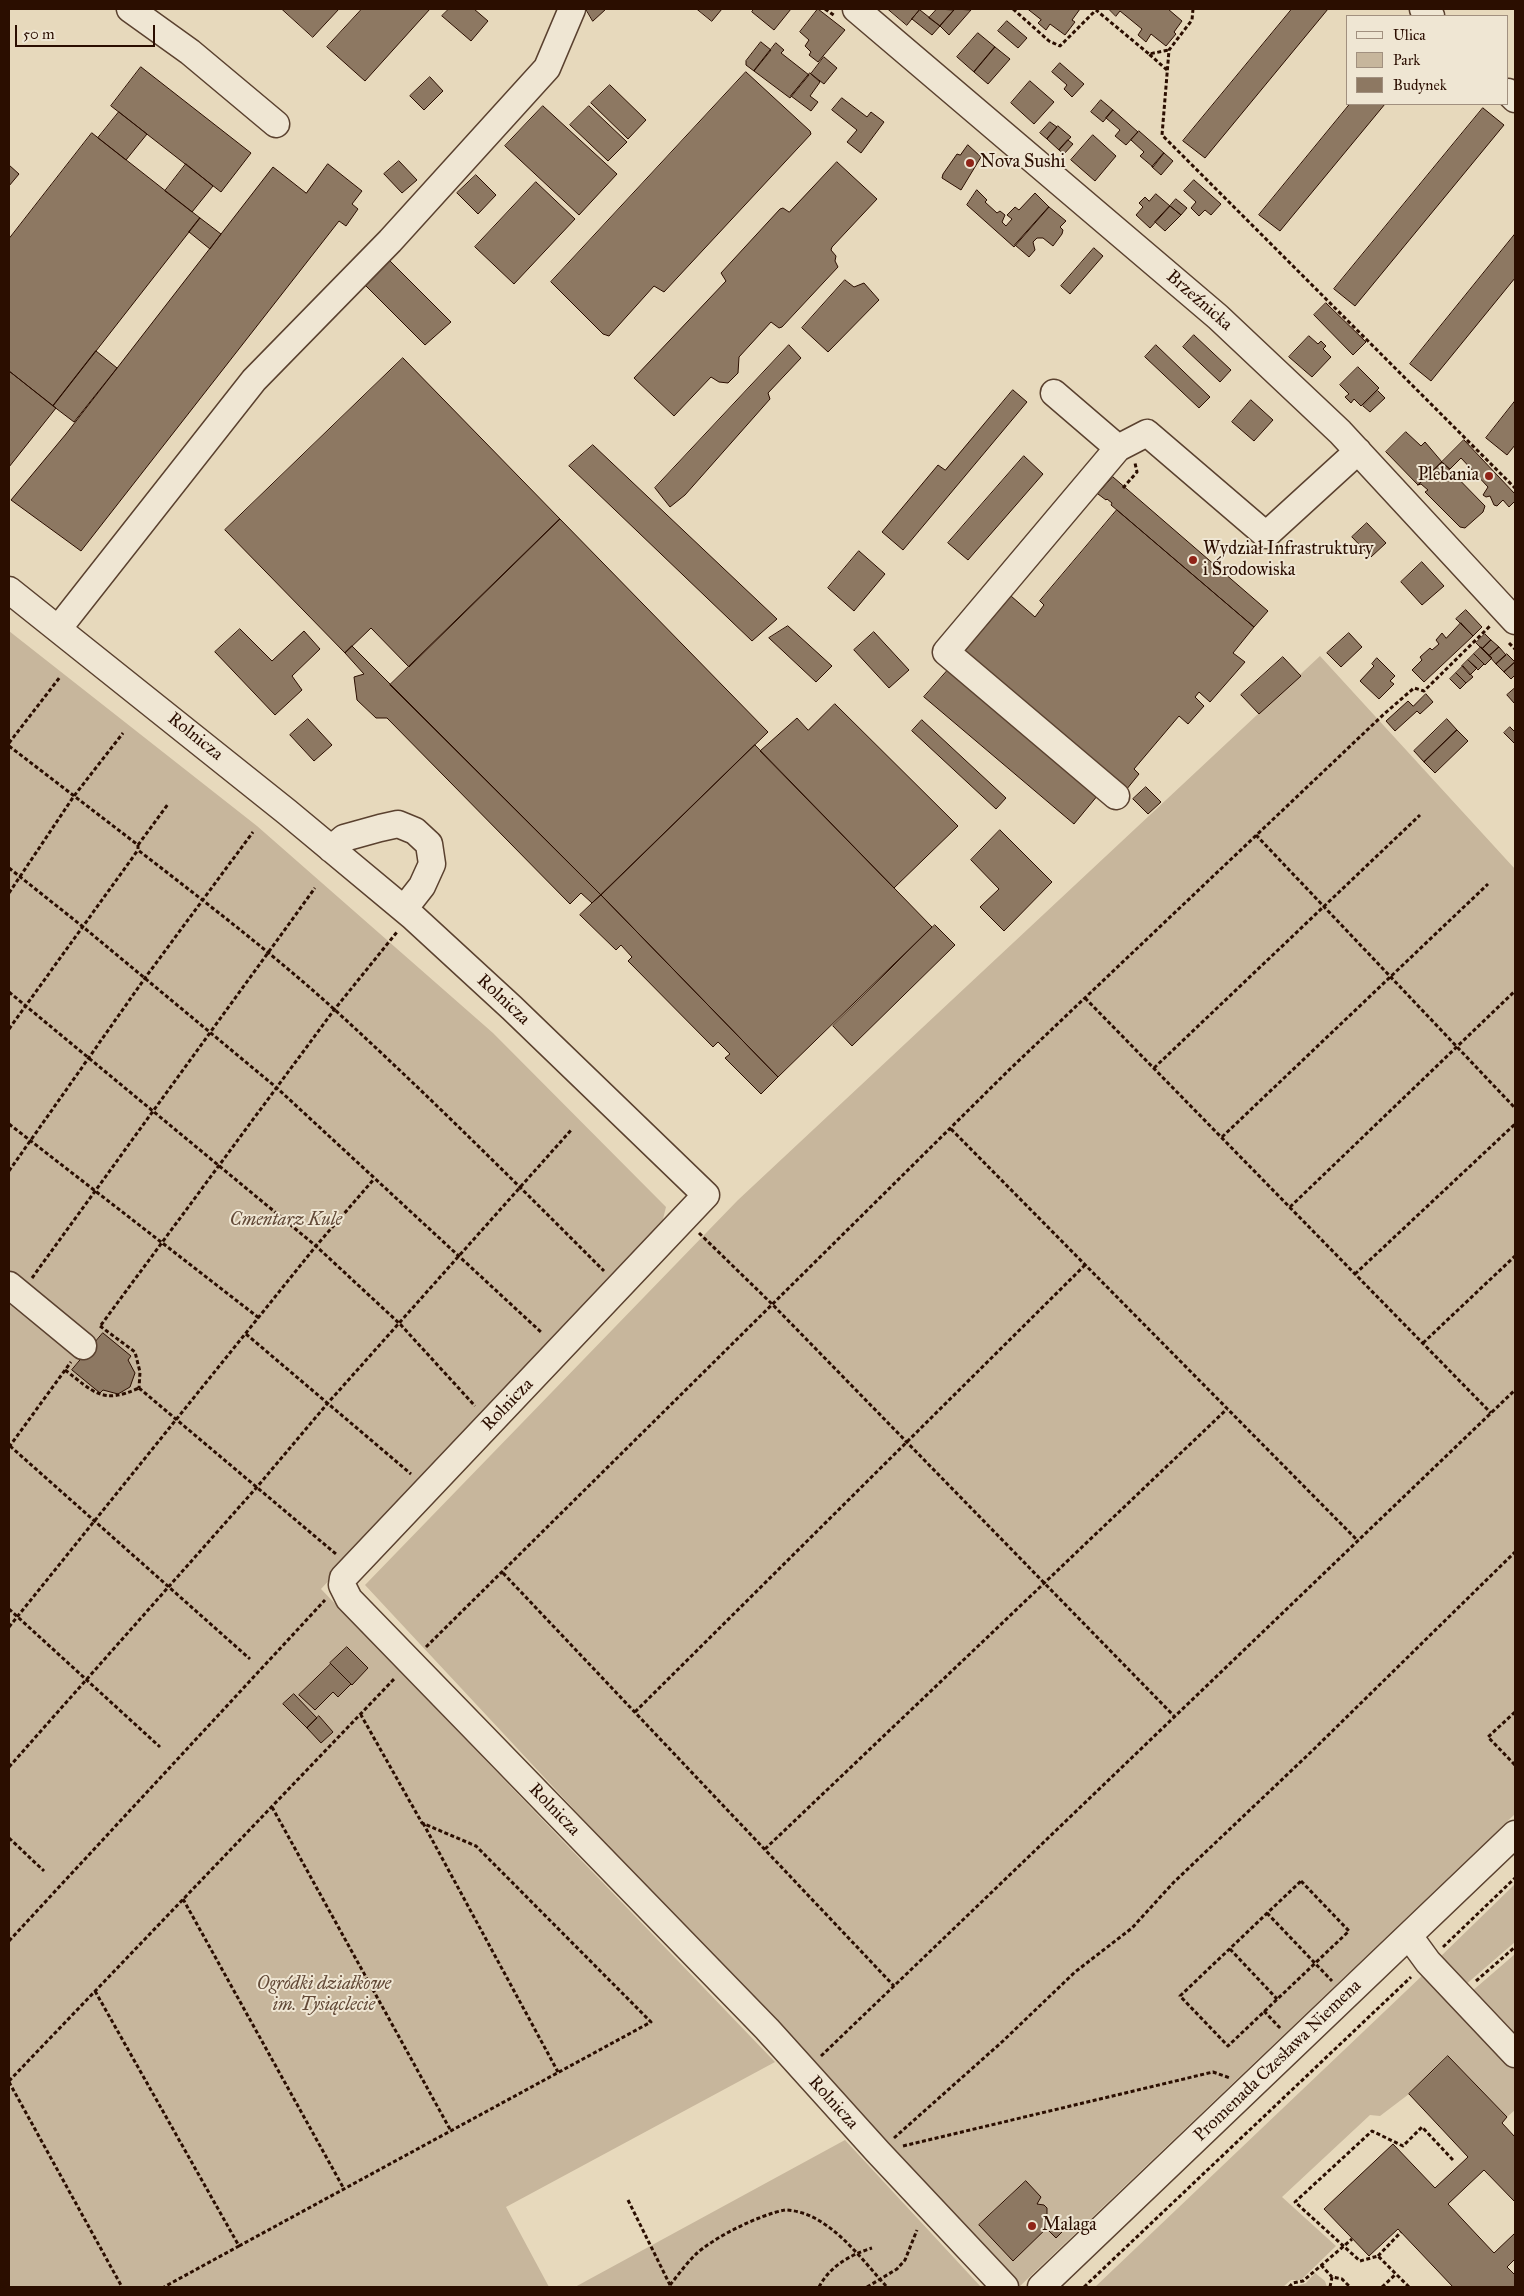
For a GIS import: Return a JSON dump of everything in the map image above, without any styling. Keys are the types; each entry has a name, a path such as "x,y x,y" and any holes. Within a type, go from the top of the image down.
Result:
{"street":[{"path":"130,9 190,52 276,124"},
{"path":"58,629 254,380 390,241 547,68 572,9"},
{"name":"Brzeźnicka","path":"847,14 1218,317 1358,451 1502,628"},
{"path":"1054,393 1118,448"},
{"path":"1116,796 946,652 1118,448 1148,433 1266,535 1358,451"},
{"name":"Rolnicza","path":"9,590 408,912 512,1008 706,1195 348,1573 342,1585 349,1599 767,2030 878,2152 1006,2287"},
{"path":"331,849 344,838 398,824 415,831 429,844 432,864 408,912"},
{"path":"15,1290 83,1346"},
{"name":"Promenada Czesława Niemena","path":"1041,2287 1515,1834"},
{"path":"1409,1936 1428,1962 1515,2054"}],"path":[{"path":"826,9 847,14"},
{"path":"1013,9 1049,41 1060,46 1096,9 1168,70"},
{"path":"1193,9 1192,20 1169,50 1162,135 1515,488"},
{"path":"1149,54 1169,50"},
{"path":"1486,618 1502,628 1515,650"},
{"path":"122,2287 9,2081 411,1662 503,1573 950,1128 1384,714 1414,688 1424,691 1502,628"},
{"path":"60,677 9,744 138,845"},
{"path":"9,893 74,796 123,733"},
{"path":"9,1030 138,850 138,845 168,804"},
{"path":"1154,1068 1420,815"},
{"path":"9,1172 145,978 253,832"},
{"path":"1256,835 1515,1108"},
{"path":"138,850 267,952 334,1010 520,1186 608,1275"},
{"path":"9,868 277,1088 542,1333"},
{"path":"1222,1137 1488,884"},
{"path":"15,1290 95,1190 315,888"},
{"path":"250,1660 9,1447 408,912"},
{"path":"1290,1207 1515,991"},
{"path":"9,992 220,1164 316,1246 400,1324 475,1406"},
{"path":"1085,998 1491,1413"},
{"path":"9,1124 259,1318"},
{"path":"1355,1274 1515,1124"},
{"path":"950,1128 1358,1541"},
{"path":"9,1767 257,1487 327,1404 572,1130"},
{"path":"9,1627 316,1246 374,1179"},
{"path":"684,1219 773,1305 1175,1717"},
{"path":"1424,1343 1515,1256"},
{"path":"635,1712 1085,1265"},
{"path":"101,1325 135,1352 140,1372 139,1388"},
{"path":"246,1334 411,1474"},
{"path":"65,1370 92,1391 106,1397 126,1394 139,1388"},
{"path":"9,1940 348,1573 257,1487 139,1388"},
{"path":"819,2058 1515,1390"},
{"path":"765,1849 1227,1409"},
{"path":"878,2152 955,2085 1075,1972 1132,1928 1174,1882 1311,1752 1515,1552"},
{"path":"503,1573 894,1986"},
{"path":"9,1609 160,1747"},
{"path":"1515,1712 1488,1738 1515,1765"},
{"path":"361,1715 558,2072"},
{"path":"272,1807 451,2131"},
{"path":"164,2287 651,2022 476,1846 422,1823"},
{"path":"9,1838 44,1871"},
{"path":"1084,2287 1515,1878"},
{"path":"1301,1881 1348,1931 1228,2046 1180,1996 1230,1949 1301,1881"},
{"path":"183,1900 344,2189"},
{"path":"1267,1913 1332,1980"},
{"path":"1459,1995 1515,1947"},
{"path":"1230,1949 1277,1999"},
{"path":"95,1990 239,2246"},
{"path":"1264,2011 1281,2029"},
{"path":"878,2152 1213,2072 1252,2085"},
{"path":"1401,2232 1378,2256 1360,2261 1295,2202 1372,2130 1403,2146 1422,2127 1453,2160"},
{"path":"628,2200 671,2286 695,2256 704,2248 737,2228 785,2210 793,2210 826,2226 841,2236 887,2287"},
{"path":"867,2287 897,2269 906,2260 917,2230"},
{"path":"1289,2287 1293,2283 1303,2281 1352,2239"},
{"path":"819,2287 829,2272 856,2253 872,2248"},
{"path":"1378,2256 1409,2287"},
{"path":"1321,2265 1332,2277 1342,2279 1350,2287"},
{"path":"1382,2287 1396,2274"},
{"path":"1330,2287 1332,2277"}],"green space":[{"path":"9,631 257,826 493,1033 666,1207 662,1223 321,1589 775,2062 506,2207 549,2287 9,2287"},
{"path":"1320,656 1515,869 1515,1814 1019,2287 365,1585 738,1200"},
{"path":"1515,1884 1515,1942 1464,1986 1439,1958"},
{"path":"1515,1954 1515,2038 1471,1992"},
{"path":"1426,1972 1515,2069 1515,2110 1507,2117 1448,2056 1409,2094 1380,2116 1370,2115 1282,2197 1336,2246 1301,2280 1291,2280 1283,2287 1095,2287"},
{"path":"845,2140 981,2287 575,2287"},
{"path":"1315,2273 1325,2281 1327,2287 1293,2287 1306,2283"}],"building":[{"path":"282,9 339,9 313,37"},
{"path":"362,9 430,9 365,81 327,47"},
{"path":"449,9 474,9 488,21 471,41 442,16"},
{"path":"586,9 606,9 593,21"},
{"path":"697,9 722,9 712,21"},
{"path":"754,9 791,9 774,30 752,12"},
{"path":"818,9 845,30 818,62 809,55 811,52 805,46 809,40 800,32"},
{"path":"888,9 920,9 907,25"},
{"path":"937,9 954,10 940,26 929,18"},
{"path":"955,9 971,10 949,35 940,26"},
{"path":"1028,9 1080,9 1072,20 1075,22 1065,35 1050,24 1046,30 1038,23 1041,20"},
{"path":"1109,9 1168,9 1182,21 1174,32 1176,34 1166,46 1151,34 1146,42 1138,35 1142,29 1120,11 1116,16"},
{"path":"1292,9 1328,9 1205,158 1183,141"},
{"path":"920,10 940,26 932,35 912,19"},
{"path":"1007,21 1027,38 1018,48 998,31"},
{"path":"978,33 995,47 974,72 957,57"},
{"path":"761,42 771,50 754,71 746,65 746,61"},
{"path":"776,43 784,50 781,53 809,75 790,98 754,71"},
{"path":"995,47 1010,59 988,84 974,72"},
{"path":"824,57 837,68 824,84 811,74"},
{"path":"1060,63 1084,84 1072,97 1064,89 1067,85 1052,72"},
{"path":"141,67 251,153 221,192 111,106"},
{"path":"746,72 811,134 664,292 654,286 609,336 603,334 551,282"},
{"path":"810,73 820,82 810,96 818,102 811,111 791,96"},
{"path":"430,77 443,91 424,110 410,96"},
{"path":"1030,81 1054,102 1034,124 1011,103"},
{"path":"610,85 646,120 628,139 591,103"},
{"path":"842,98 867,117 871,112 884,122 861,153 847,142 857,130 832,110"},
{"path":"1101,100 1113,110 1103,122 1091,112"},
{"path":"1349,105 1384,105 1280,231 1259,215"},
{"path":"543,106 617,174 579,215 505,146"},
{"path":"589,106 627,142 608,161 570,125"},
{"path":"1483,108 1504,125 1355,306 1334,289"},
{"path":"1113,110 1138,132 1126,145 1115,136 1120,130 1106,118"},
{"path":"119,112 147,134 126,160 98,138"},
{"path":"1050,122 1057,127 1047,139 1040,133"},
{"path":"1058,126 1071,137 1059,150 1047,139"},
{"path":"1139,131 1164,153 1153,167 1140,156 1144,152 1131,140"},
{"path":"92,133 200,218 53,406 9,371 9,239"},
{"path":"1093,135 1116,156 1095,181 1071,160"},
{"path":"1068,140 1073,144 1064,154 1059,150"},
{"path":"968,145 981,157 961,190 942,178 957,154 960,155"},
{"path":"1164,153 1173,161 1161,175 1152,167"},
{"path":"399,161 417,180 402,193 384,174"},
{"path":"837,162 877,199 832,247 831,250 836,256 835,261 838,267 782,327 779,328 771,322 739,357 738,373 728,383 719,382 711,377 674,416 634,378 726,281 721,273 780,209 783,208 789,212"},
{"path":"186,164 213,186 192,212 165,191"},
{"path":"328,164 362,191 352,204 358,209 346,226 339,221 81,551 11,500 66,434 273,167 306,193"},
{"path":"9,165 19,174 9,186"},
{"path":"476,175 496,195 478,214 457,193"},
{"path":"1194,180 1221,204 1211,215 1205,210 1199,216 1191,208 1196,202 1184,191"},
{"path":"536,182 575,219 514,284 475,247"},
{"path":"977,190 987,200 985,202 997,213 1000,211 1005,215 1002,222 1006,226 1012,219 1007,215 1015,207 1019,210 1035,193 1049,207 1014,247 967,205"},
{"path":"1156,194 1170,206 1150,228 1136,215 1143,207 1139,203 1145,197 1149,201"},
{"path":"1176,199 1187,208 1181,215 1170,206"},
{"path":"1170,206 1181,215 1165,231 1155,222"},
{"path":"1049,207 1066,221 1060,227 1063,230 1062,234 1053,246 1043,238 1037,238 1033,242 1035,250 1029,257 1015,245"},
{"path":"200,218 221,234 210,249 189,232"},
{"path":"1515,234 1515,278 1431,381 1410,364"},
{"path":"1094,248 1103,256 1070,294 1061,286"},
{"path":"389,260 451,322 425,345 363,283"},
{"path":"845,280 854,287 864,283 879,300 828,352 802,328"},
{"path":"1326,303 1366,342 1353,355 1314,315"},
{"path":"1194,335 1231,370 1220,382 1183,347"},
{"path":"1309,336 1318,344 1321,341 1326,346 1323,349 1331,357 1312,377 1289,357"},
{"path":"789,345 801,358 768,393 770,399 685,495 670,507 655,488"},
{"path":"1156,345 1210,397 1199,408 1145,357"},
{"path":"96,351 117,368 74,422 53,406"},
{"path":"403,358 560,519 409,667 371,628 345,653 225,530"},
{"path":"1358,367 1379,388 1361,406 1354,399 1351,403 1345,397 1349,394 1340,385"},
{"path":"9,371 56,408 9,467"},
{"path":"1013,390 1027,402 903,550 882,532 938,465 945,470"},
{"path":"1378,391 1385,398 1370,412 1363,406"},
{"path":"1251,400 1273,420 1254,441 1232,422"},
{"path":"1515,401 1515,445 1507,455 1486,438"},
{"path":"1406,432 1421,446 1425,442 1442,462 1418,485 1386,452"},
{"name":"Plebania","path":"1464,440 1515,494 1515,501 1509,507 1503,500 1497,506 1494,505 1490,496 1486,497 1483,495 1488,487 1461,458 1450,469 1442,462"},
{"path":"593,445 777,619 752,641 569,466"},
{"path":"1024,456 1043,474 968,560 948,543"},
{"path":"1442,462 1485,506 1483,512 1465,528 1460,527 1425,492 1428,490 1421,484 1418,485"},
{"name":"Wydział Infrastruktury i Środowiska","path":"1113,477 1268,611 1254,627 1111,505 1112,503 1098,494"},
{"path":"1117,510 1254,627 1233,653 1245,662 1210,702 1199,692 1195,697 1204,706 1188,724 1179,716 1134,769 1139,774 1126,790 963,653 1011,596 1035,617 1044,605 1040,601"},
{"path":"560,519 768,732 601,895 390,685"},
{"path":"1367,523 1386,543 1371,557 1352,537"},
{"path":"859,551 885,574 854,611 828,588"},
{"path":"1422,562 1444,586 1422,605 1401,582"},
{"path":"1466,610 1482,627 1473,636 1456,619"},
{"path":"1461,623 1473,636 1424,682 1412,670 1422,660 1420,657 1430,648 1432,650 1439,644 1436,640 1442,633 1446,638"},
{"path":"788,626 832,666 816,682 769,638"},
{"path":"240,629 272,661 304,631 320,649 292,676 302,690 275,715 215,652"},
{"path":"874,632 909,670 889,688 854,650"},
{"path":"1349,633 1362,647 1341,667 1327,653"},
{"path":"1485,634 1491,640 1482,649 1476,643"},
{"path":"1491,640 1499,647 1489,656 1482,649"},
{"path":"352,646 601,895 592,903 581,893 570,904 387,718 376,718 357,700 354,677 364,674 345,653"},
{"path":"1481,647 1492,658 1485,665 1474,654"},
{"path":"1499,647 1506,655 1496,664 1489,656"},
{"path":"1474,654 1484,664 1478,670 1468,660"},
{"path":"1507,654 1515,662 1504,672 1496,664"},
{"path":"1283,657 1301,676 1259,714 1241,695"},
{"path":"1377,658 1395,676 1390,681 1394,684 1379,699 1360,681 1374,666 1372,664"},
{"path":"1468,660 1477,668 1470,675 1462,666"},
{"path":"1515,662 1515,675 1511,679 1504,672"},
{"path":"1463,666 1473,677 1466,683 1456,673"},
{"path":"948,670 1098,795 1074,824 924,697"},
{"path":"1456,673 1466,683 1460,689 1450,679"},
{"path":"1515,688 1515,702 1514,703 1507,695"},
{"path":"1426,694 1433,702 1420,714 1417,711 1395,731 1386,721 1408,701 1413,706"},
{"path":"835,704 958,826 894,888 760,751 797,718 808,730"},
{"path":"308,719 332,745 314,761 290,735"},
{"path":"1447,719 1457,730 1424,762 1414,751"},
{"path":"922,720 1006,798 996,809 912,731"},
{"path":"1510,727 1515,732 1515,744 1504,733"},
{"path":"1457,730 1468,741 1435,773 1424,762"},
{"path":"755,745 932,927 778,1077 601,895"},
{"path":"1146,787 1161,802 1148,814 1133,799"},
{"path":"1000,830 1052,882 1004,931 980,907 999,889 971,860"},
{"path":"601,895 778,1077 761,1094 725,1058 730,1054 718,1042 713,1047 628,961 632,957 621,945 616,950 580,915"},
{"path":"935,925 955,945 852,1046 833,1026"},
{"path":"103,1333 131,1356 128,1360 135,1373 130,1387 118,1394 103,1390 100,1393 72,1370"},
{"path":"347,1647 368,1668 352,1685 330,1663"},
{"path":"331,1664 351,1684 338,1697 333,1692 315,1710 299,1695"},
{"path":"294,1694 317,1718 307,1728 283,1704"},
{"path":"319,1716 333,1732 321,1743 307,1728"},
{"path":"1448,2056 1507,2117 1502,2123 1515,2137 1515,2202 1484,2170 1448,2204 1494,2253 1515,2233 1515,2259 1507,2267 1515,2275 1515,2287 1453,2287 1398,2229 1369,2256 1324,2209 1393,2144 1435,2188 1468,2157 1409,2094"},
{"path":"1026,2181 1041,2197 1037,2204 1044,2205 1047,2208 1047,2216 1053,2222 1013,2261 979,2225"},
{"path":"1057,2220 1065,2229 1056,2238 1047,2229"}],"place":[{"name":"Nova Sushi","path":"970,163"},
{"name":"Plebania","path":"1489,476"},
{"name":"Wydział Infrastruktury i Środowiska","path":"1193,560"},
{"name":"Malaga","path":"1032,2226"}],"park label":[{"name":"Cmentarz Kule","path":"286,1221"},
{"name":"Ogródki działkowe im. Tysiąclecie","path":"324,1995"}]}
